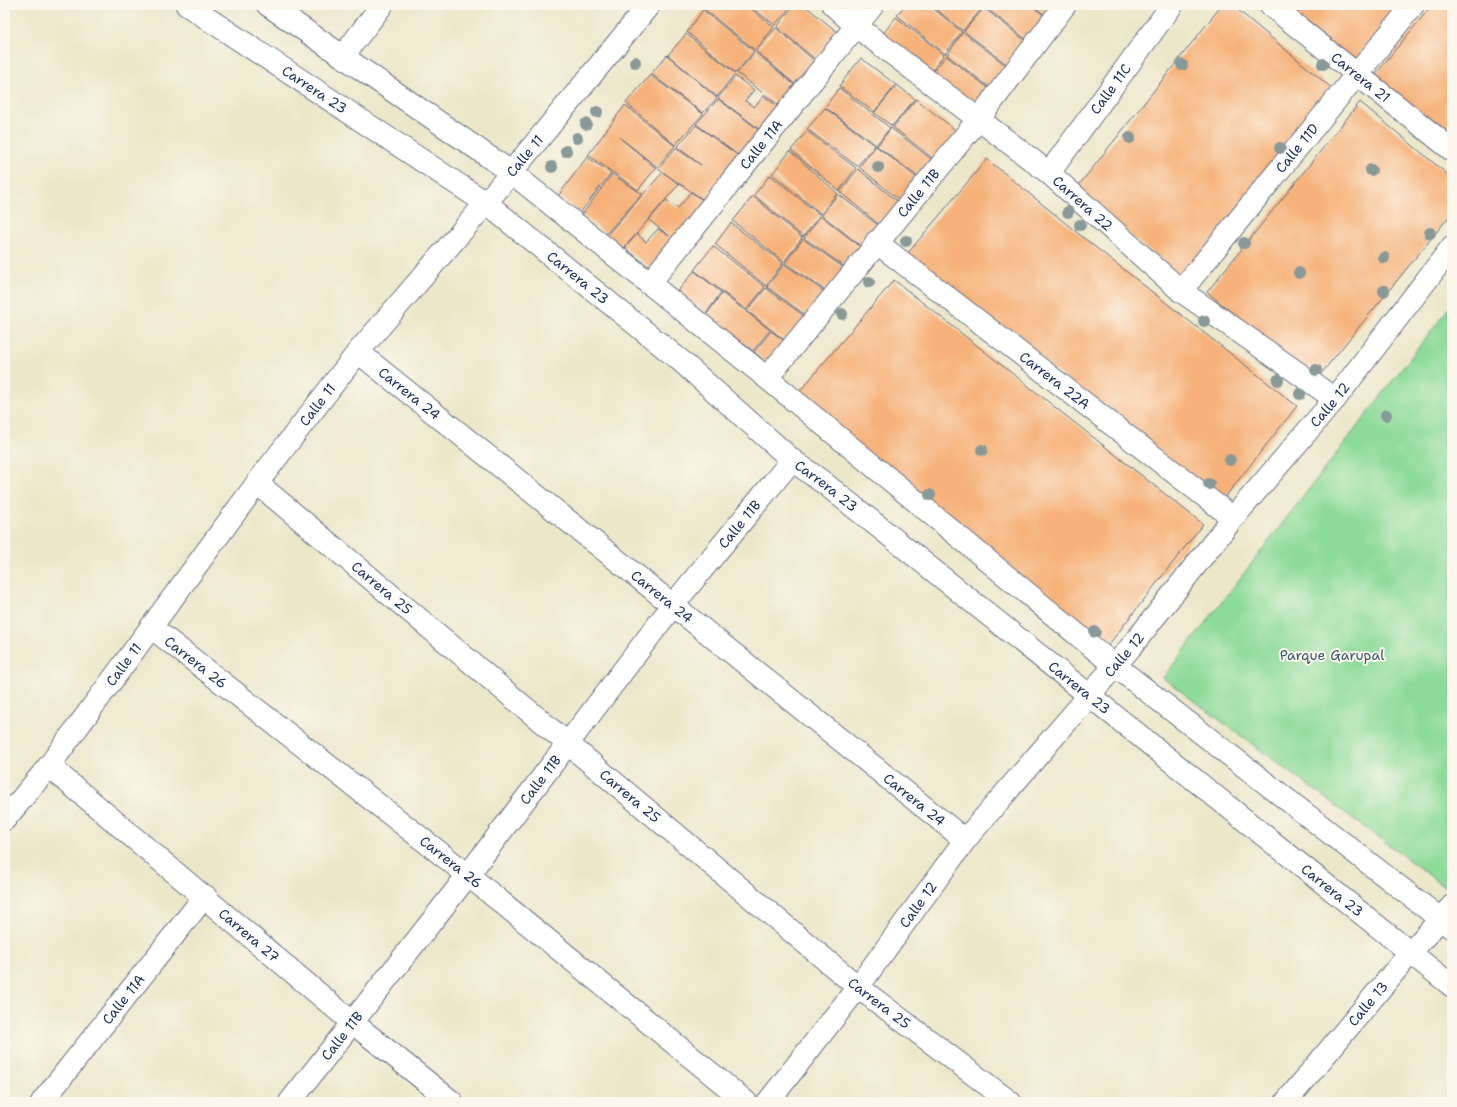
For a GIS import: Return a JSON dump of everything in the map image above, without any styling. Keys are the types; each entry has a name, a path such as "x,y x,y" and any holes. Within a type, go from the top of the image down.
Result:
{"street":[{"name":"Carrera 23","path":"187,5 486,203 682,361 792,460 830,488 1452,986"},
{"path":"268,5 511,172 767,378 1114,665 1449,918"},
{"path":"343,56 382,5"},
{"name":"Calle 11","path":"5,819 49,766 257,482 358,352 486,203 649,5"},
{"name":"Carrera 22","path":"833,5 856,26 1049,173 1181,292 1335,399"},
{"name":"Calle 11A","path":"649,284 873,5"},
{"name":"Calle 11B","path":"767,378 876,242 978,120 1065,5"},
{"name":"Calle 11C","path":"1049,173 1172,5"},
{"name":"Carrera 21","path":"1270,5 1357,76 1452,150"},
{"name":"Calle 11D","path":"1181,292 1413,5"},
{"name":"Carrera 22A","path":"876,242 1233,518"},
{"name":"Calle 12","path":"768,1102 858,987 965,840 1090,696 1233,518 1335,399 1452,247"},
{"name":"Carrera 24","path":"358,352 965,840"},
{"name":"Calle 11B","path":"290,1102 468,875 567,743 674,605 792,460"},
{"name":"Carrera 25","path":"257,482 858,987 1010,1102"},
{"name":"Carrera 26","path":"151,627 468,875 746,1102"},
{"name":"Carrera 27","path":"49,766 205,896 353,1023 452,1102"},
{"name":"Calle 11A","path":"42,1102 205,896"},
{"name":"Calle 13","path":"1286,1102 1410,953 1449,918"}],"green space":[{"name":"Parque Garupal","path":"1452,304 1452,875 1444,886 1163,678"}],"building":[{"path":"707,5 746,5 774,27 755,50 704,9"},
{"path":"748,5 792,5 775,25"},
{"path":"794,5 804,5 846,39 823,66 777,27"},
{"path":"905,5 929,5 962,32 945,54 897,15"},
{"path":"931,5 980,5 983,7 963,31"},
{"path":"986,5 1030,5 1049,19 1032,44 985,7"},
{"path":"1032,5 1059,5 1049,18"},
{"path":"1222,5 1232,5 1334,90 1183,279 1075,190"},
{"path":"1278,5 1400,5 1353,66"},
{"path":"1432,5 1452,5 1452,141 1373,77"},
{"path":"984,8 1031,45 1013,69 964,31"},
{"path":"703,10 754,51 736,73 687,32"},
{"path":"896,17 944,55 927,78 877,41"},
{"path":"776,28 822,67 803,91 756,51"},
{"path":"963,32 1012,70 996,92 947,55"},
{"path":"686,34 735,73 717,97 668,55"},
{"path":"755,52 803,92 786,111 737,73"},
{"path":"667,55 717,98 703,113 651,74"},
{"path":"946,56 995,93 978,115 928,78"},
{"path":"861,58 896,85 874,112 839,86"},
{"path":"650,75 703,114 675,145 626,103"},
{"path":"735,76 754,90 745,101 754,107 764,96 785,112 767,135 718,98"},
{"path":"897,85 915,99 892,126 874,113"},
{"path":"839,88 890,128 876,145 825,107"},
{"path":"718,99 767,136 746,161 696,124"},
{"path":"916,99 958,132 936,161 893,127"},
{"path":"1360,102 1452,178 1452,213 1315,381 1207,292"},
{"path":"625,105 675,146 657,167 619,137 656,168 638,190 588,155"},
{"path":"825,108 875,146 857,166 807,129"},
{"path":"696,125 746,161 711,205 658,169 676,148 701,165 677,147"},
{"path":"891,128 935,162 921,179 877,146"},
{"path":"807,131 856,168 839,191 791,150"},
{"path":"876,146 920,180 903,203 859,167"},
{"path":"790,151 837,193 821,214 772,174"},
{"path":"587,157 611,173 580,213 558,196"},
{"path":"987,159 1080,235 1297,406 1222,501 907,254"},
{"path":"858,169 902,205 883,228 840,192"},
{"path":"663,172 679,184 624,248 607,235"},
{"path":"612,174 642,194 606,234 582,215"},
{"path":"770,175 820,215 803,237 754,195"},
{"path":"691,192 711,206 657,273 625,248 637,234 646,242 658,229 669,236 649,220 666,200 678,208"},
{"path":"838,194 883,229 867,251 822,215"},
{"path":"753,196 802,238 784,262 733,221"},
{"path":"821,216 866,251 851,271 804,238"},
{"path":"731,223 783,263 766,286 715,244"},
{"path":"803,239 850,272 832,295 785,263"},
{"path":"713,246 765,287 746,310 694,270"},
{"path":"784,264 831,296 812,320 767,287"},
{"path":"694,271 721,292 706,314 677,292"},
{"path":"894,280 1203,524 1106,648 794,398"},
{"path":"766,288 811,321 792,346 747,311"},
{"path":"722,293 770,330 753,351 706,315"},
{"path":"771,331 791,346 773,368 754,352"}]}
